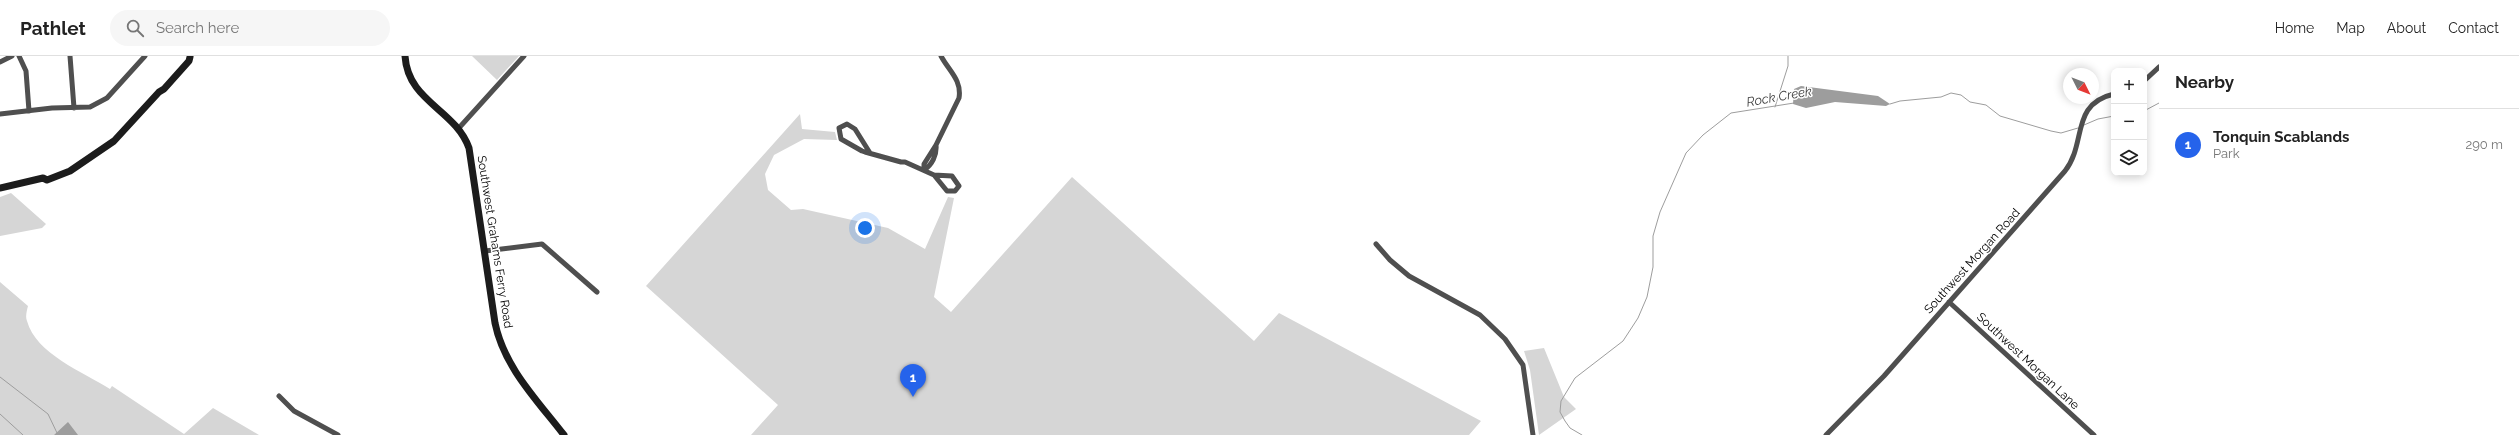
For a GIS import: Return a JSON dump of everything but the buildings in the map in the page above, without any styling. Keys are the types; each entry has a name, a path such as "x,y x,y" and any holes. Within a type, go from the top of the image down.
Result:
{"main road":[{"name":"Southwest Grahams Ferry Road","path":"405,56 407,73 413,86 458,129 465,138 470,154 495,322 502,350 515,372 561,434"},
{"path":"0,188 43,178 47,180 70,171 114,141 159,92 164,89 191,57"}],"street":[{"path":"0,62 12,56"},
{"path":"20,56 26,71 29,111"},
{"path":"70,56 74,108"},
{"path":"0,114 90,107 107,98 145,56"},
{"path":"458,129 524,56"},
{"path":"924,170 924,164 936,146 960,98 961,90 959,81 941,56"},
{"path":"2147,78 2159,67"},
{"name":"Southwest Morgan Road","path":"1826,435 1884,376 2069,166 2074,156 2088,108 2098,99 2111,95"},
{"path":"870,153 853,126 845,124 839,128 839,135 844,141 870,153 901,162 934,175 952,176 959,186 955,191 947,191 934,175"},
{"path":"485,251 542,244 597,292"},
{"path":"1376,244 1390,260 1409,276 1480,315 1505,339 1523,365 1533,435"},
{"name":"Southwest Morgan Lane","path":"1949,302 2094,435"},
{"path":"279,396 294,411 338,435"}],"shaded area":[{"path":"472,56 519,56 497,80"},
{"path":"1801,86 1878,96 1890,104 1886,106 1835,102 1806,108 1793,104 1794,89"},
{"path":"800,114 802,129 835,132 837,140 804,139 774,155 765,174 768,190 791,210 803,209 888,228 925,249 948,197 954,198 934,297 951,312 1072,177 1254,341 1279,313 1481,421 1469,435 751,435 778,405 646,286"},
{"path":"11,193 46,224 42,228 0,236 0,197"},
{"path":"0,282 28,306 26,319 32,333 50,353 74,369 110,389 112,386 184,434 213,408 259,435 0,435"},
{"path":"1544,348 1564,397 1576,409 1539,435 1530,370 1524,351"},
{"path":"68,422 78,435 54,435"}],"waterway":[{"path":"1775,107 1788,66 1788,56"},
{"name":"Rock Creek","path":"1890,104 1900,101 1941,97 1951,93 1961,95 1970,102 1986,105 2000,116 2051,131 2061,133 2078,128"},
{"name":"Rock Creek","path":"1582,435 1570,428 1565,421 1560,412 1561,401 1575,378 1623,341 1638,318 1647,297 1653,267 1653,236 1660,212 1686,153 1703,135 1731,113 1794,103"},
{"name":"Rock Creek","path":"2147,109 2159,103"},
{"name":"Rock Creek","path":"2084,125 2098,119 2111,117"},
{"path":"0,377 48,414 58,435"},
{"path":"0,414 23,435"}],"place":[{"name":"Tonquin Scablands","path":"913,397"}]}
